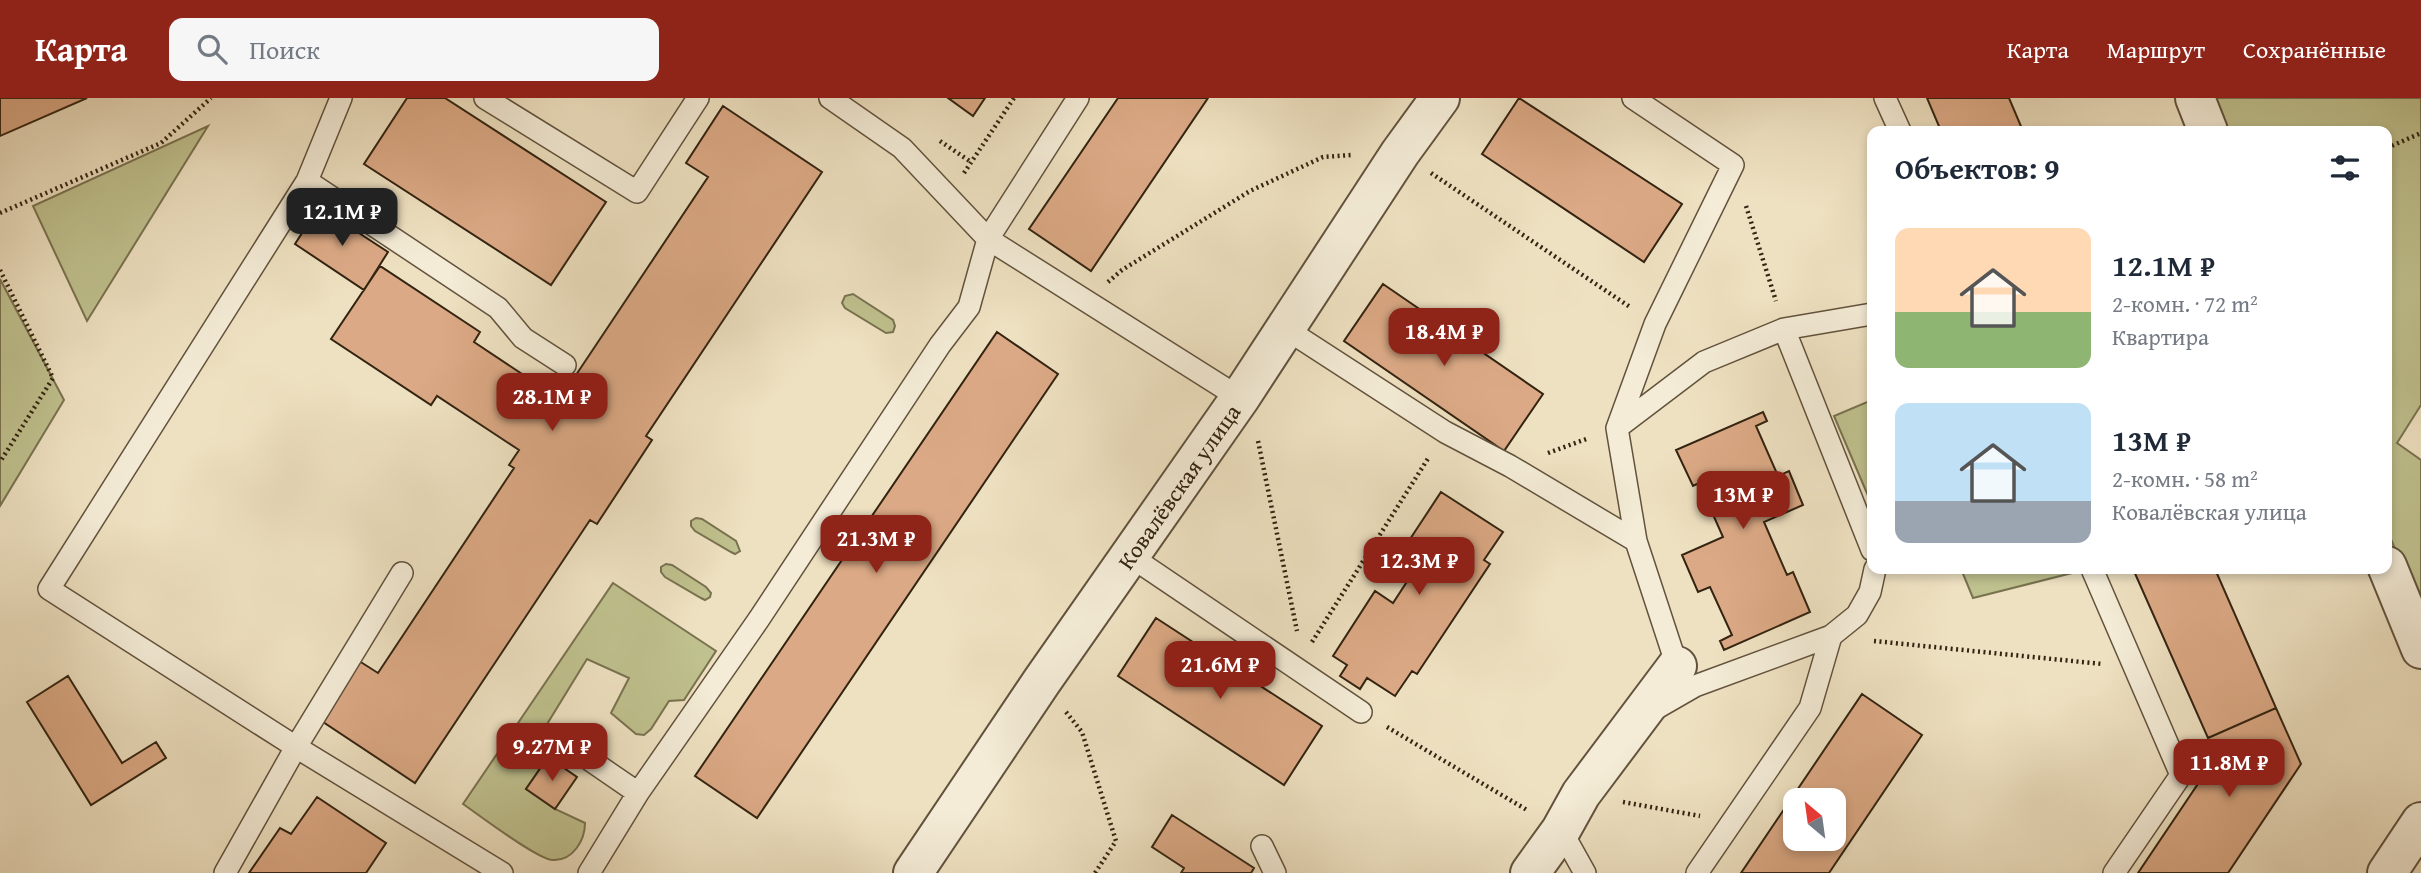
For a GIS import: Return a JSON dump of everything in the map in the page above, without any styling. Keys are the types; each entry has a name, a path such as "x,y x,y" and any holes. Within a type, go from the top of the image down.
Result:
{"street":[{"name":"Ковалёвская улица","path":"913,873 1042,681 1240,398 1400,153 1440,98"},
{"path":"2195,98 2206,126"},
{"path":"2390,574 2421,649"},
{"path":"1530,873 1561,830 1581,794 1676,666"},
{"path":"2387,873 2421,822"}],"lane":[{"path":"341,98 307,181 49,589 296,747 502,873"},
{"path":"485,98 637,192 698,98"},
{"path":"830,98 902,148 988,239 1240,398"},
{"path":"589,873 638,793 759,620 940,345 969,307 988,239 1078,98"},
{"path":"1633,98 1733,165 1655,324 1617,428 1636,541 1676,666"},
{"path":"1885,98 1898,126"},
{"path":"307,181 498,308 523,338 565,365"},
{"path":"1617,428 1704,362 1784,329 1867,315"},
{"path":"1286,329 1445,432 1510,466 1636,541"},
{"path":"1784,329 1867,537"},
{"path":"1130,556 1361,712"},
{"path":"225,873 296,747 402,573"},
{"path":"1634,722 1695,686 1831,636 1857,615 1870,592 1874,574"},
{"path":"2094,574 2181,775 2114,873"},
{"path":"1697,873 1810,708 1831,636"},
{"path":"571,747 638,793"},
{"path":"1561,830 1585,873"},
{"path":"1262,846 1275,873"}],"path":[{"path":"0,214 161,143 211,98"},
{"path":"948,197 1013,98"},
{"path":"2392,146 2421,133"},
{"path":"1085,300 1122,270 1251,191 1323,157 1400,153 1655,324"},
{"path":"1733,165 1784,329"},
{"path":"0,270 54,378 0,462"},
{"path":"1240,398 1255,428 1305,673"},
{"path":"1510,466 1617,428"},
{"path":"1305,673 1310,644 1445,432"},
{"path":"1831,636 2135,668"},
{"path":"1042,681 1082,732 1116,841 1095,873"},
{"path":"1361,712 1561,830"},
{"path":"1581,794 1732,821"}],"green space":[{"path":"2207,98 2421,98 2421,405 2397,443 2421,460 2421,610 2392,542 2392,126 2219,126"},
{"path":"208,126 87,321 33,206"},
{"path":"0,279 64,400 0,506"},
{"path":"853,294 893,320 893,332 886,333 845,308 842,303 845,296"},
{"path":"1867,402 1867,493 1834,416"},
{"path":"702,519 736,541 740,551 735,554 695,531 691,521"},
{"path":"672,565 706,587 711,593 710,597 705,600 665,577 661,567"},
{"path":"1963,574 2068,574 1973,598"},
{"path":"613,583 716,651 684,700 669,701 644,735 636,734 611,713 629,678 587,659 541,734 548,757 526,789 555,809 585,823 583,836 572,853 553,860 522,845 463,804"}],"building":[{"path":"0,98 87,98 0,136"},
{"path":"407,98 445,98 606,202 551,285 364,164"},
{"path":"948,98 985,98 973,116"},
{"path":"1118,98 1208,98 1091,271 1029,229"},
{"path":"1519,98 1682,204 1644,262 1482,154"},
{"path":"1927,98 2009,98 2021,126 1939,126"},
{"path":"723,106 822,172 646,436 652,440 597,524 590,520 415,783 317,718 356,659 378,673 514,468 509,465 519,450 437,396 431,405 331,339 380,266 480,332 474,342 555,396 565,381 570,384 708,177 686,163"},
{"path":"319,207 388,252 364,290 295,244"},
{"path":"1383,284 1543,394 1504,451 1344,341"},
{"path":"997,332 1058,374 757,818 695,776"},
{"path":"1763,412 1767,421 1756,426 1778,476 1789,471 1803,505 1764,522 1787,575 1793,572 1810,612 1724,650 1720,641 1732,635 1710,587 1698,592 1682,555 1723,537 1699,483 1693,486 1676,450"},
{"path":"1441,492 1503,532 1484,560 1490,564 1417,674 1412,671 1395,696 1367,678 1360,689 1340,676 1347,665 1333,656 1375,591 1393,603 1408,580 1391,568"},
{"path":"2135,574 2217,574 2276,708 2208,738"},
{"path":"1156,618 1322,726 1284,785 1118,676"},
{"path":"68,676 122,763 156,742 166,758 91,805 27,702"},
{"path":"1862,694 1922,735 1846,848 1846,788 1798,788"},
{"path":"2276,708 2301,764 2228,873 2138,873 2216,757 2208,738"},
{"path":"548,757 577,777 555,809 526,789"},
{"path":"317,797 386,843 366,873 249,873 280,828 291,834"},
{"path":"1783,811 1783,851 1844,851 1829,873 1741,873"},
{"path":"1172,815 1254,868 1251,873 1181,873 1184,868 1152,847"}]}
